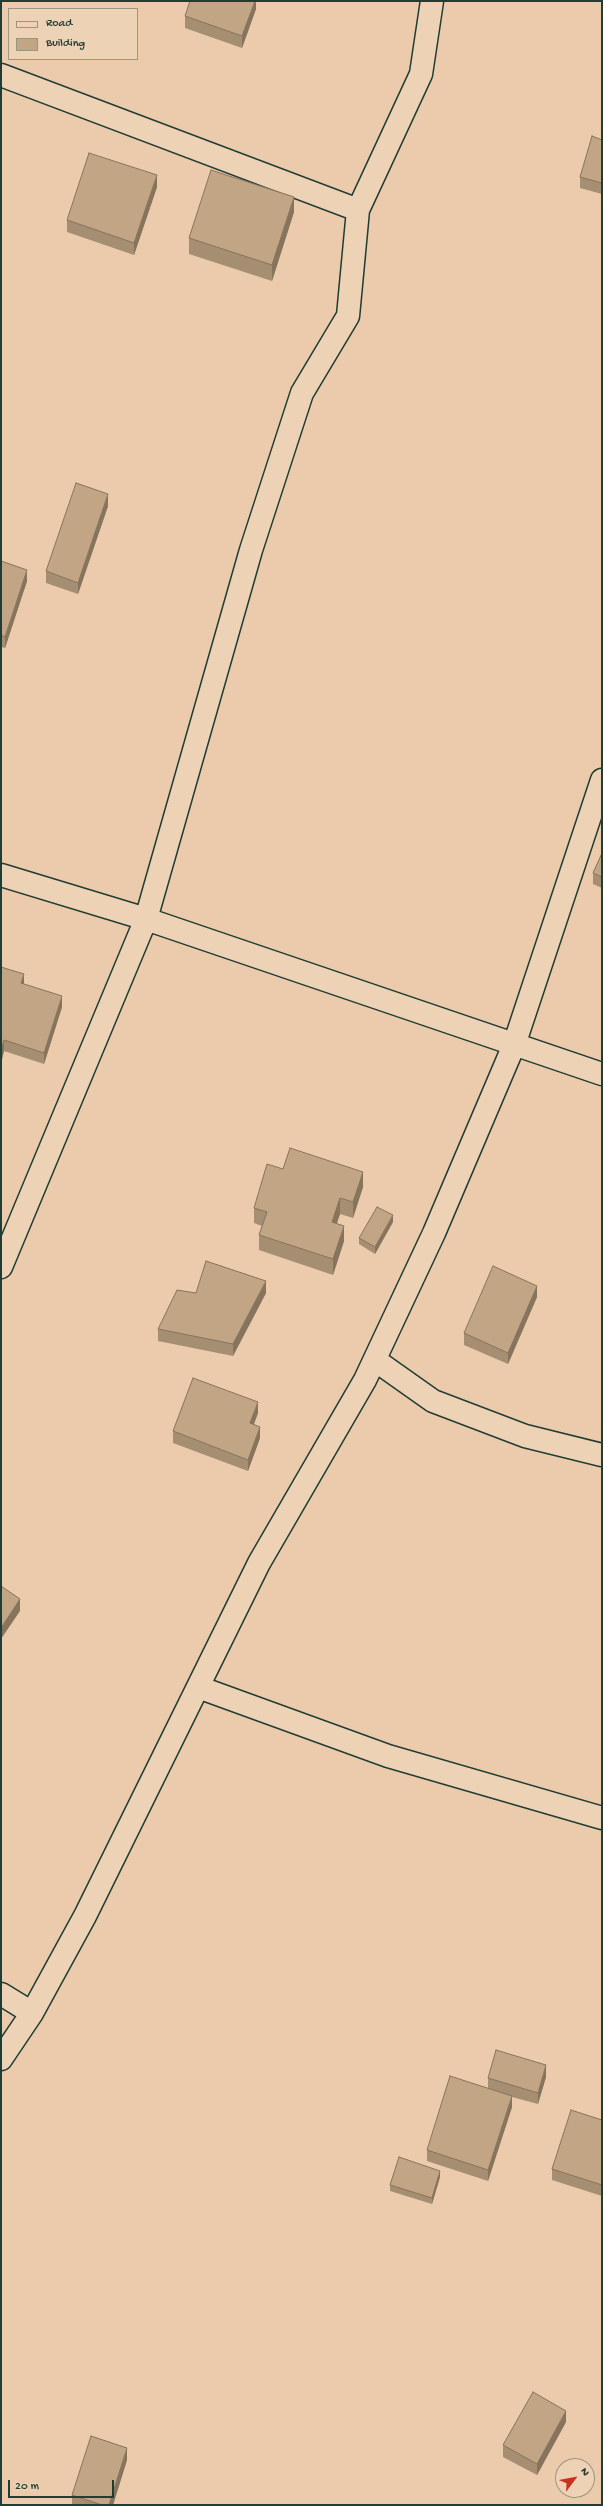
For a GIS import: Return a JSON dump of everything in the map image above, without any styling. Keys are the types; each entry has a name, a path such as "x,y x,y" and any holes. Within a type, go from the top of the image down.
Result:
{"street":[{"path":"1,1267 146,919 251,550 302,393 348,316 358,210 421,74 432,1"},
{"path":"1,74 358,210"},
{"path":"1,2059 32,2013 85,1916 260,1563 375,1360 434,1233 514,1045 602,780"},
{"path":"1,875 146,919 602,1074"},
{"path":"375,1360 433,1400 525,1436 602,1456"},
{"path":"198,1687 388,1756 602,1818"},
{"path":"1,1994 32,2013"}],"building":[{"path":"190,1 255,1 242,36 185,16"},
{"path":"592,136 602,140 602,183 580,177"},
{"path":"89,153 157,175 134,243 67,220"},
{"path":"211,170 294,197 272,265 189,238"},
{"path":"76,483 108,494 78,583 46,571"},
{"path":"1,561 27,570 5,637 1,635"},
{"path":"602,853 602,877 593,873"},
{"path":"1,967 24,974 21,983 62,996 44,1053 4,1040 1,1047"},
{"path":"290,1148 363,1172 353,1202 340,1198 332,1222 344,1226 333,1259 259,1235 267,1212 254,1208 267,1164 283,1169"},
{"path":"377,1207 393,1215 375,1247 359,1238"},
{"path":"206,1261 266,1281 233,1344 158,1329 177,1290 196,1293"},
{"path":"493,1266 537,1286 508,1353 464,1333"},
{"path":"193,1378 258,1402 250,1423 260,1427 248,1460 173,1431"},
{"path":"1,1586 20,1599 1,1628"},
{"path":"496,2050 546,2065 538,2093 488,2078"},
{"path":"450,2076 512,2096 488,2170 427,2150"},
{"path":"571,2110 602,2120 602,2185 552,2169"},
{"path":"399,2157 440,2171 432,2198 390,2185"},
{"path":"533,2392 566,2411 537,2464 503,2445"},
{"path":"91,2436 127,2448 109,2505 102,2505 72,2495"}]}
